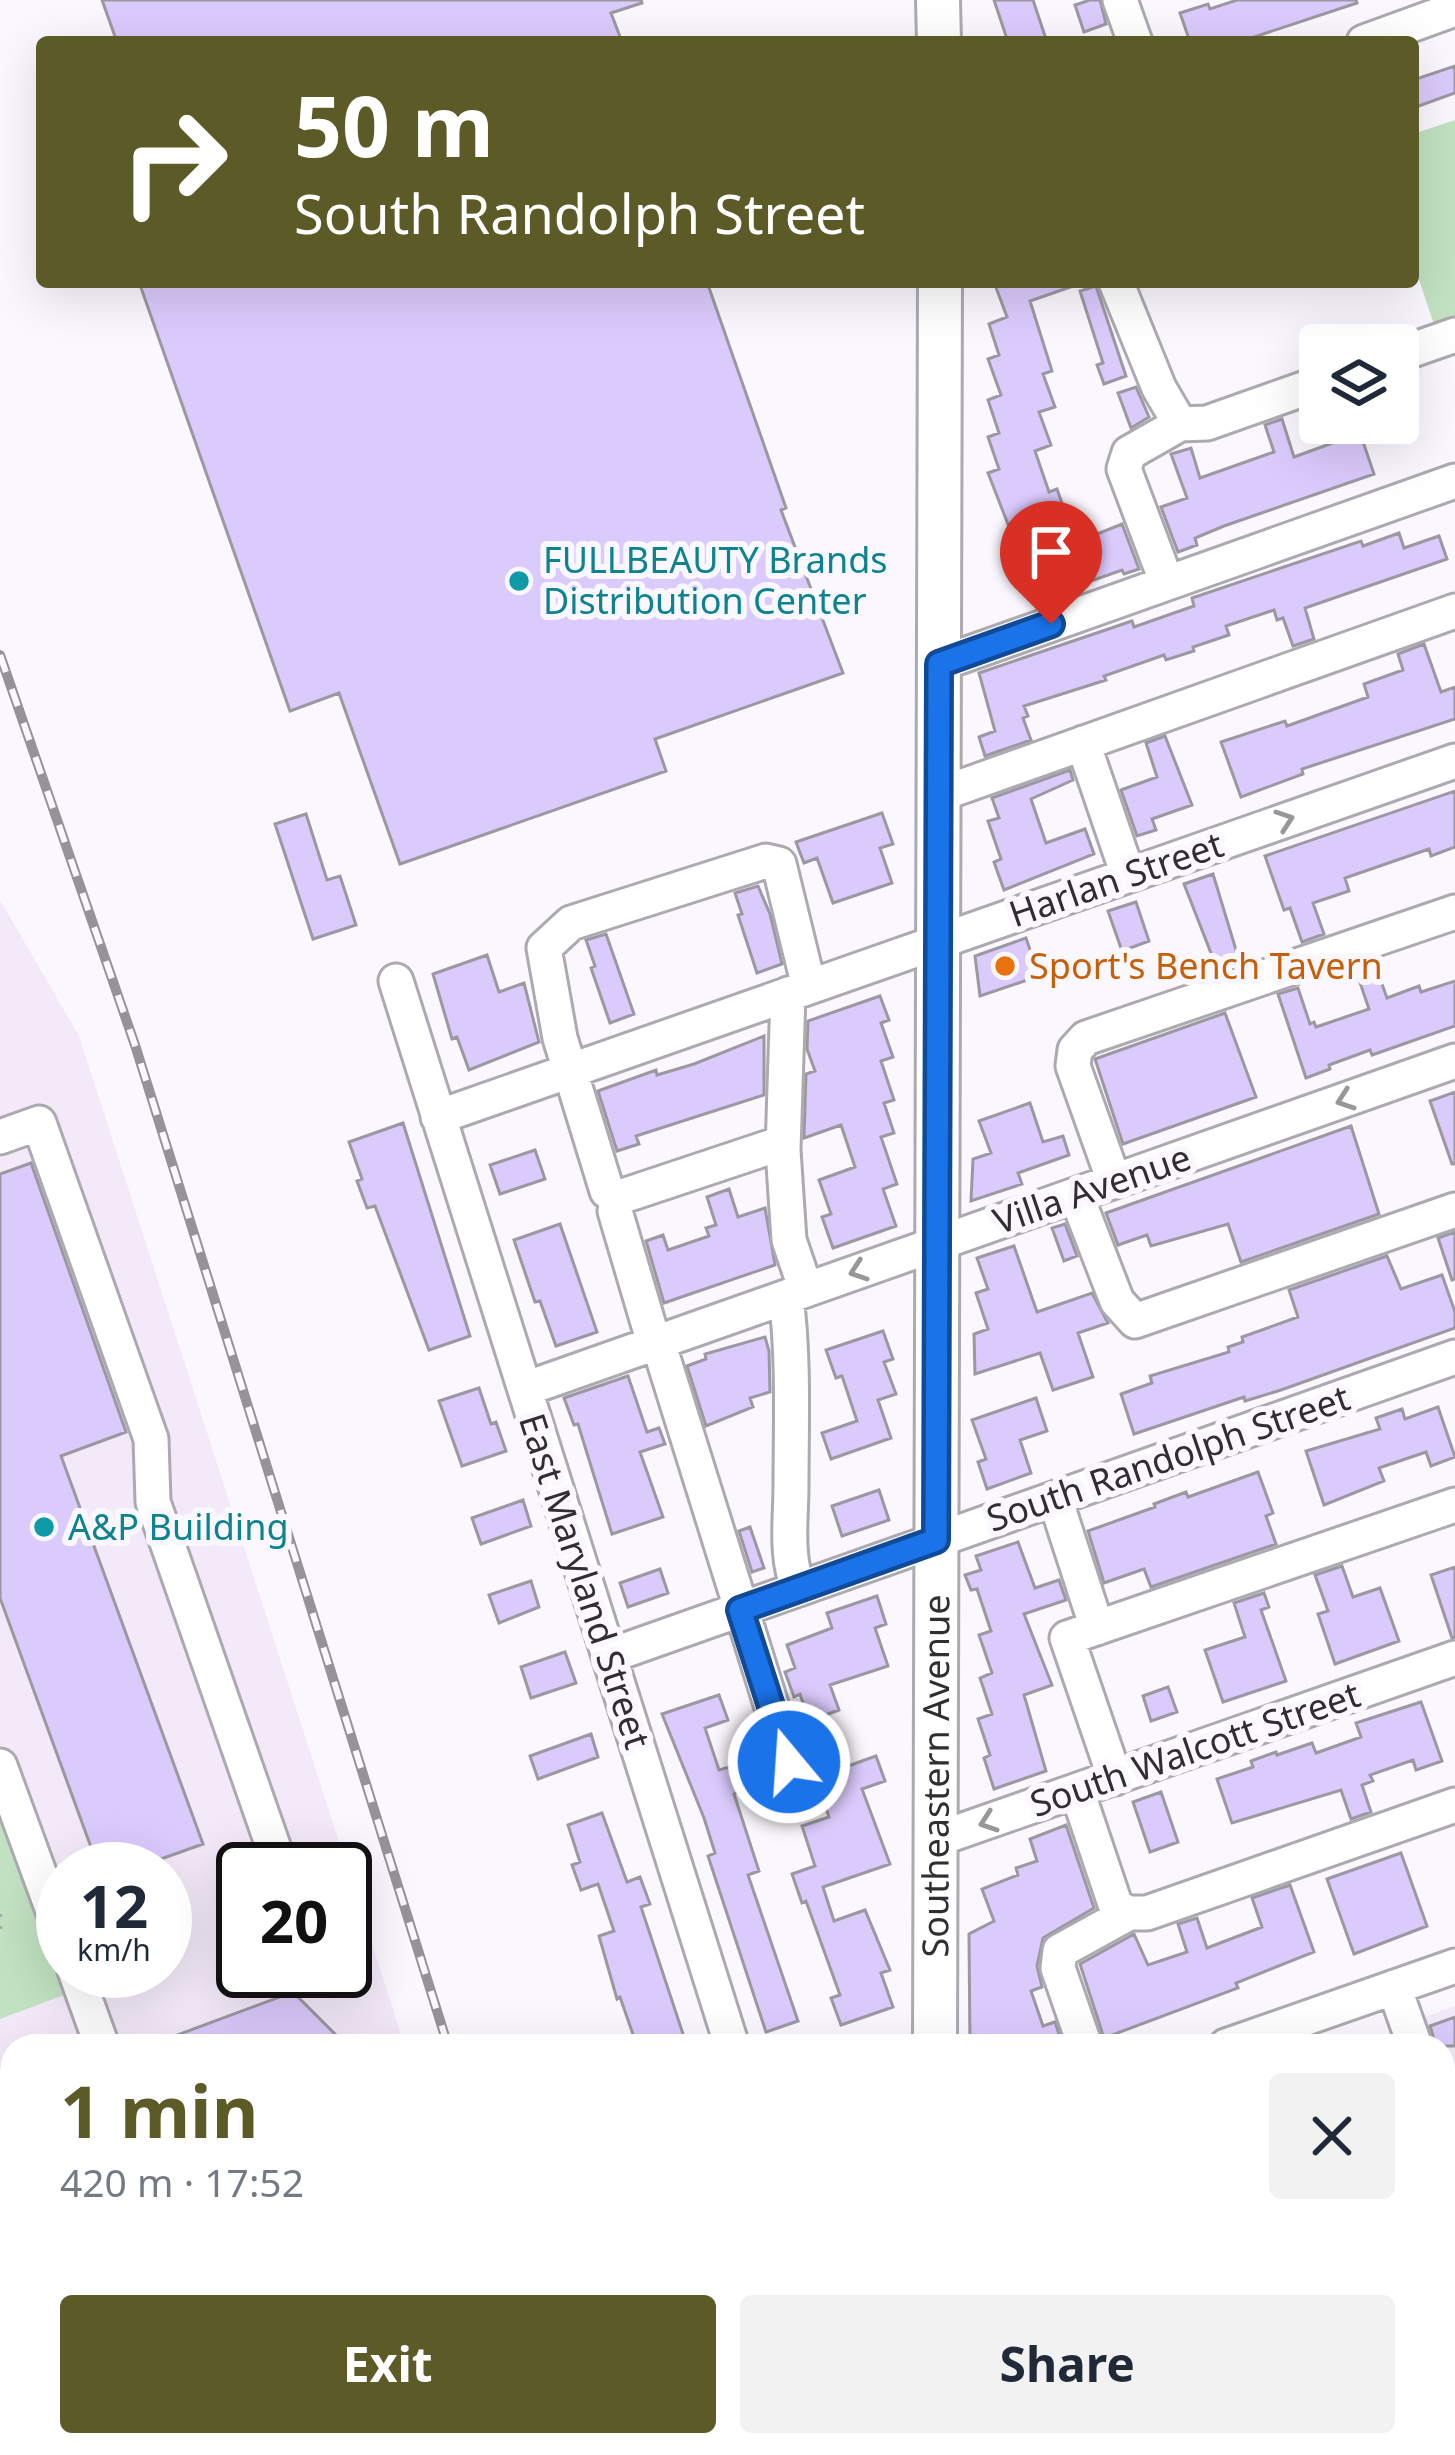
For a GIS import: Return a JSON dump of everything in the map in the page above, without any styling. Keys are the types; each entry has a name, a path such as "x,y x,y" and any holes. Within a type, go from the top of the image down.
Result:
{"main road":[{"path":"938,0 939,36"},
{"name":"Southeastern Avenue","path":"935,2034 940,288"}],"street":[{"path":"1120,0 1134,36"},
{"path":"1381,36 1455,10"},
{"path":"1118,288 1159,388 1180,424"},
{"path":"1419,348 1455,335"},
{"path":"1171,581 1162,570 1124,470 1129,453 1180,424 1207,423 1299,390"},
{"path":"939,664 1455,481"},
{"path":"938,795 1455,611"},
{"path":"1083,743 1128,875"},
{"name":"Harlan Street","path":"438,1117 1455,760"},
{"path":"616,1198 608,1191 569,1071 547,982 544,948 571,923 766,861 779,865 798,991 783,1150 796,1293 791,1542 799,1589"},
{"path":"1114,1181 1073,1066 1075,1050 1085,1038 1455,912"},
{"name":"East Maryland Street","path":"396,981 728,2034"},
{"name":"Villa Avenue","path":"525,1389 1455,1061"},
{"path":"0,1137 40,1123 151,1439 153,1502 272,1842"},
{"path":"616,1198 773,1146 783,1150"},
{"path":"1076,1195 1117,1301 1135,1322 1455,1210"},
{"path":"616,1198 615,1211 789,1762"},
{"name":"South Randolph Street","path":"609,1656 1455,1357"},
{"path":"1059,1497 1060,1514 1096,1628"},
{"path":"1115,1778 1066,1638 1455,1505"},
{"name":"South Walcott Street","path":"935,1840 1455,1658"},
{"path":"0,1766 36,1864"},
{"path":"1077,1791 1116,1907 1129,1913 1147,1913 1455,1804"},
{"path":"1080,2034 1058,1968 1060,1951 1129,1913"},
{"path":"1260,2034 1455,1966"},
{"path":"1394,1987 1411,2034"},
{"path":"85,1998 99,2034"}],"path":[{"path":"0,1914 0,1930"}],"shaded area":[{"path":"0,900 79,1036 339,1842 216,1842 216,1998 372,1998 372,1944 401,2034 0,2034 0,2019 56,1998 192,1998 192,1842 36,1842 36,1912 0,1816"},
{"path":"1455,2006 1455,2034 1420,2034 1415,2020"}],"green space":[{"path":"1455,120 1455,323 1436,330 1419,280 1419,132"},
{"path":"0,1816 36,1912 36,1998 56,1998 0,2019"}],"building":[{"path":"102,0 642,3 611,13 620,36 115,36"},
{"path":"994,0 1033,0 1045,36 1006,36"},
{"path":"1100,0 1106,24 1084,32 1075,5"},
{"path":"1237,0 1357,3 1257,36 1188,36 1180,13 1208,4 1210,9"},
{"path":"1455,66 1455,93 1419,106 1419,78"},
{"name":"FULLBEAUTY Brands Distribution Center","path":"141,288 709,288 786,508 781,510 843,673 655,739 666,771 400,864 339,693 290,711"},
{"path":"996,288 1067,288 1030,301 1052,371 1043,374 1055,407 1039,412 1051,445 1035,451 1049,492 1057,489 1067,518 1013,537 988,473 999,469 988,437 999,433 988,400 1001,395 988,359 999,355 989,324 1007,317"},
{"path":"1097,288 1126,376 1104,384 1097,365 1103,363 1080,291"},
{"path":"1136,387 1149,417 1131,428 1118,393"},
{"path":"1282,419 1294,457 1330,444 1364,444 1374,474 1224,526 1195,538 1197,545 1178,552 1161,507 1187,498 1171,454 1191,448 1200,478 1274,452 1265,425"},
{"path":"1122,524 1139,569 1091,581 1077,542"},
{"path":"1399,533 1404,548 1439,536 1447,559 1305,608 1314,639 1293,646 1283,618 1277,620 1274,610 1226,626 1229,635 1193,647 1194,651 1166,660 1164,655 1104,676 1106,680 1024,706 1031,740 985,756 979,737 995,731 979,673 1132,621 1134,627 1194,606 1192,598 1361,541 1363,546"},
{"path":"1424,644 1441,692 1455,687 1455,719 1302,769 1303,774 1241,797 1221,742 1285,721 1287,726 1368,697 1364,684 1403,670 1398,654"},
{"path":"1165,736 1192,805 1152,819 1156,830 1137,836 1121,790 1157,777 1146,743"},
{"path":"1070,770 1073,780 1031,799 1046,843 1085,829 1094,854 1004,890 994,862 1001,859 988,821 999,818 992,798"},
{"path":"1455,791 1455,847 1431,856 1429,849 1345,878 1349,891 1313,903 1324,934 1302,942 1290,908 1284,910 1265,856"},
{"path":"882,813 893,844 880,848 892,883 833,903 817,858 804,863 796,842"},
{"path":"306,814 327,880 340,876 356,925 313,939 275,824"},
{"path":"1213,874 1240,963 1218,971 1184,884"},
{"path":"758,886 782,964 757,973 735,893"},
{"path":"1136,902 1149,941 1122,951 1108,911"},
{"path":"606,934 634,1014 610,1023 586,940"},
{"name":"Sport's Bench Tavern","path":"1026,938 1039,976 980,996 975,956"},
{"path":"487,955 499,992 524,983 539,1042 469,1070 457,1037 452,1039 433,974"},
{"path":"1374,962 1387,998 1419,986 1421,992 1455,981 1455,1026 1372,1055 1370,1050 1306,1078 1278,994 1298,988 1310,1024 1316,1027 1369,1009 1355,968"},
{"path":"880,996 889,1020 881,1023 893,1057 881,1061 894,1100 884,1103 894,1133 881,1137 897,1184 883,1189 896,1226 833,1248 822,1217 831,1214 819,1180 855,1167 841,1125 804,1138 806,1074 815,1071 807,1049 808,1021"},
{"path":"1225,1013 1256,1097 1123,1144 1095,1059"},
{"path":"764,1036 764,1095 636,1136 639,1144 617,1151 598,1091 656,1070 657,1075 694,1064"},
{"path":"1455,1092 1455,1164 1452,1164 1430,1101"},
{"path":"1030,1103 1043,1142 1063,1136 1069,1155 1018,1173 1022,1184 971,1201 973,1159 991,1153 979,1121"},
{"path":"403,1123 470,1336 429,1350 375,1206 367,1208 349,1142"},
{"path":"1351,1126 1379,1214 1241,1262 1228,1224 1151,1246 1147,1235 1118,1245 1106,1213"},
{"path":"535,1150 545,1179 500,1194 490,1165"},
{"name":"A&P Building","path":"31,1163 126,1432 61,1456 203,1844 192,1848 192,1842 89,1842 0,1598 0,1174"},
{"path":"729,1189 738,1217 765,1208 775,1265 664,1303 646,1241 663,1235 668,1250 709,1236 706,1228 716,1225 707,1197"},
{"path":"560,1224 597,1332 556,1346 514,1240"},
{"path":"1065,1224 1077,1256 1064,1261 1052,1228"},
{"path":"1455,1232 1455,1279 1452,1280 1438,1238"},
{"path":"1014,1246 1037,1312 1092,1293 1108,1323 1078,1333 1093,1377 1053,1390 1040,1353 975,1374 974,1334 988,1329 976,1293 988,1289 977,1258"},
{"path":"1387,1256 1401,1289 1442,1275 1455,1312 1455,1328 1281,1390 1245,1401 1244,1397 1134,1434 1121,1394 1152,1383 1150,1376 1229,1352 1228,1347 1243,1342 1242,1337 1298,1317 1289,1290"},
{"path":"883,1331 893,1359 884,1362 896,1394 878,1400 891,1438 831,1459 822,1433 857,1421 842,1376 836,1378 826,1350"},
{"path":"765,1337 770,1392 750,1398 753,1407 706,1426 687,1366 706,1359 705,1354"},
{"path":"628,1376 647,1432 659,1428 665,1444 640,1452 663,1517 612,1534 578,1424 574,1425 564,1398"},
{"path":"479,1388 506,1451 462,1466 439,1401"},
{"path":"1036,1398 1047,1431 1020,1440 1031,1473 987,1489 978,1462 986,1459 972,1420"},
{"path":"1438,1407 1455,1457 1431,1466 1426,1452 1379,1468 1384,1481 1324,1505 1306,1451 1380,1429 1376,1418 1402,1409 1405,1419"},
{"path":"1258,1472 1273,1513 1266,1516 1276,1544 1151,1587 1144,1569 1104,1583 1088,1531 1186,1492 1188,1497"},
{"path":"879,1490 889,1520 842,1536 832,1506"},
{"path":"523,1500 531,1526 481,1544 472,1518"},
{"path":"750,1527 764,1568 752,1572 739,1531"},
{"path":"1018,1542 1035,1588 1059,1580 1066,1600 1024,1614 1052,1685 1024,1695 1046,1771 994,1789 984,1758 990,1755 978,1719 992,1714 980,1678 992,1673 979,1635 991,1631 977,1589 971,1590 965,1575 981,1570 976,1556"},
{"path":"1342,1566 1353,1597 1380,1588 1399,1641 1335,1664 1318,1614 1328,1611 1315,1575"},
{"path":"1455,1567 1455,1637 1452,1638 1431,1575"},
{"path":"660,1569 668,1593 628,1607 620,1583"},
{"path":"531,1581 539,1607 499,1623 489,1595"},
{"path":"1264,1593 1269,1607 1261,1610 1286,1681 1223,1702 1205,1650 1245,1637 1234,1603"},
{"path":"877,1596 886,1624 875,1628 888,1666 830,1685 839,1710 809,1721 800,1694 794,1697 785,1672 795,1668 787,1645 832,1628 827,1613"},
{"path":"565,1652 576,1683 531,1698 521,1667"},
{"path":"1168,1687 1177,1712 1151,1721 1143,1696"},
{"path":"719,1695 728,1720 705,1728 719,1770 729,1767 738,1792 734,1794 759,1871 748,1875 798,2021 766,2032 708,1856 715,1853 704,1818 662,1714"},
{"path":"1421,1702 1442,1761 1416,1770 1413,1760 1370,1775 1373,1781 1362,1785 1371,1812 1351,1819 1341,1790 1232,1823 1217,1779 1253,1767 1251,1761 1276,1752 1312,1743 1316,1753 1361,1737 1356,1723"},
{"path":"591,1734 598,1757 538,1779 530,1756"},
{"path":"823,1740 834,1771 876,1756 885,1781 862,1789 890,1864 823,1887 834,1921 865,1910 890,1970 881,1973 893,2007 841,2025 831,1998 840,1995 792,1874 815,1866 802,1826 829,1817 813,1770 808,1770 806,1745"},
{"path":"1161,1792 1178,1842 1150,1852 1133,1802"},
{"path":"602,1813 627,1882 640,1877 650,1904 641,1907 683,2034 633,2034 599,1936 614,1931 598,1884 581,1890 572,1865 580,1862 568,1825"},
{"path":"1066,1825 1094,1908 1043,1938 1037,1966 1042,1987 1031,1991 1043,2026 1055,2022 1059,2034 970,2034 969,1934 994,1921 982,1889 1018,1875 1016,1868 1037,1861 1030,1839"},
{"path":"1401,1853 1427,1926 1354,1954 1327,1879"},
{"path":"1290,1885 1314,1952 1236,1983 1238,1988 1115,2034 1103,2034 1080,1964 1134,1934 1148,1965 1187,1952 1178,1924 1197,1918 1207,1948 1262,1927 1252,1898"},
{"path":"277,1998 299,1998 335,2034 180,2034"},
{"path":"1455,2017 1455,2034 1432,2034 1430,2026"}],"railway":[{"path":"0,655 135,1045 444,2034"}],"place":[{"name":"FULLBEAUTY Brands Distribution Center","path":"519,581"},
{"name":"Sport's Bench Tavern","path":"1005,966"},
{"name":"A&P Building","path":"44,1527"}],"route":[{"path":"789,1762 740,1610 936,1540 939,664 1051,624"}]}
